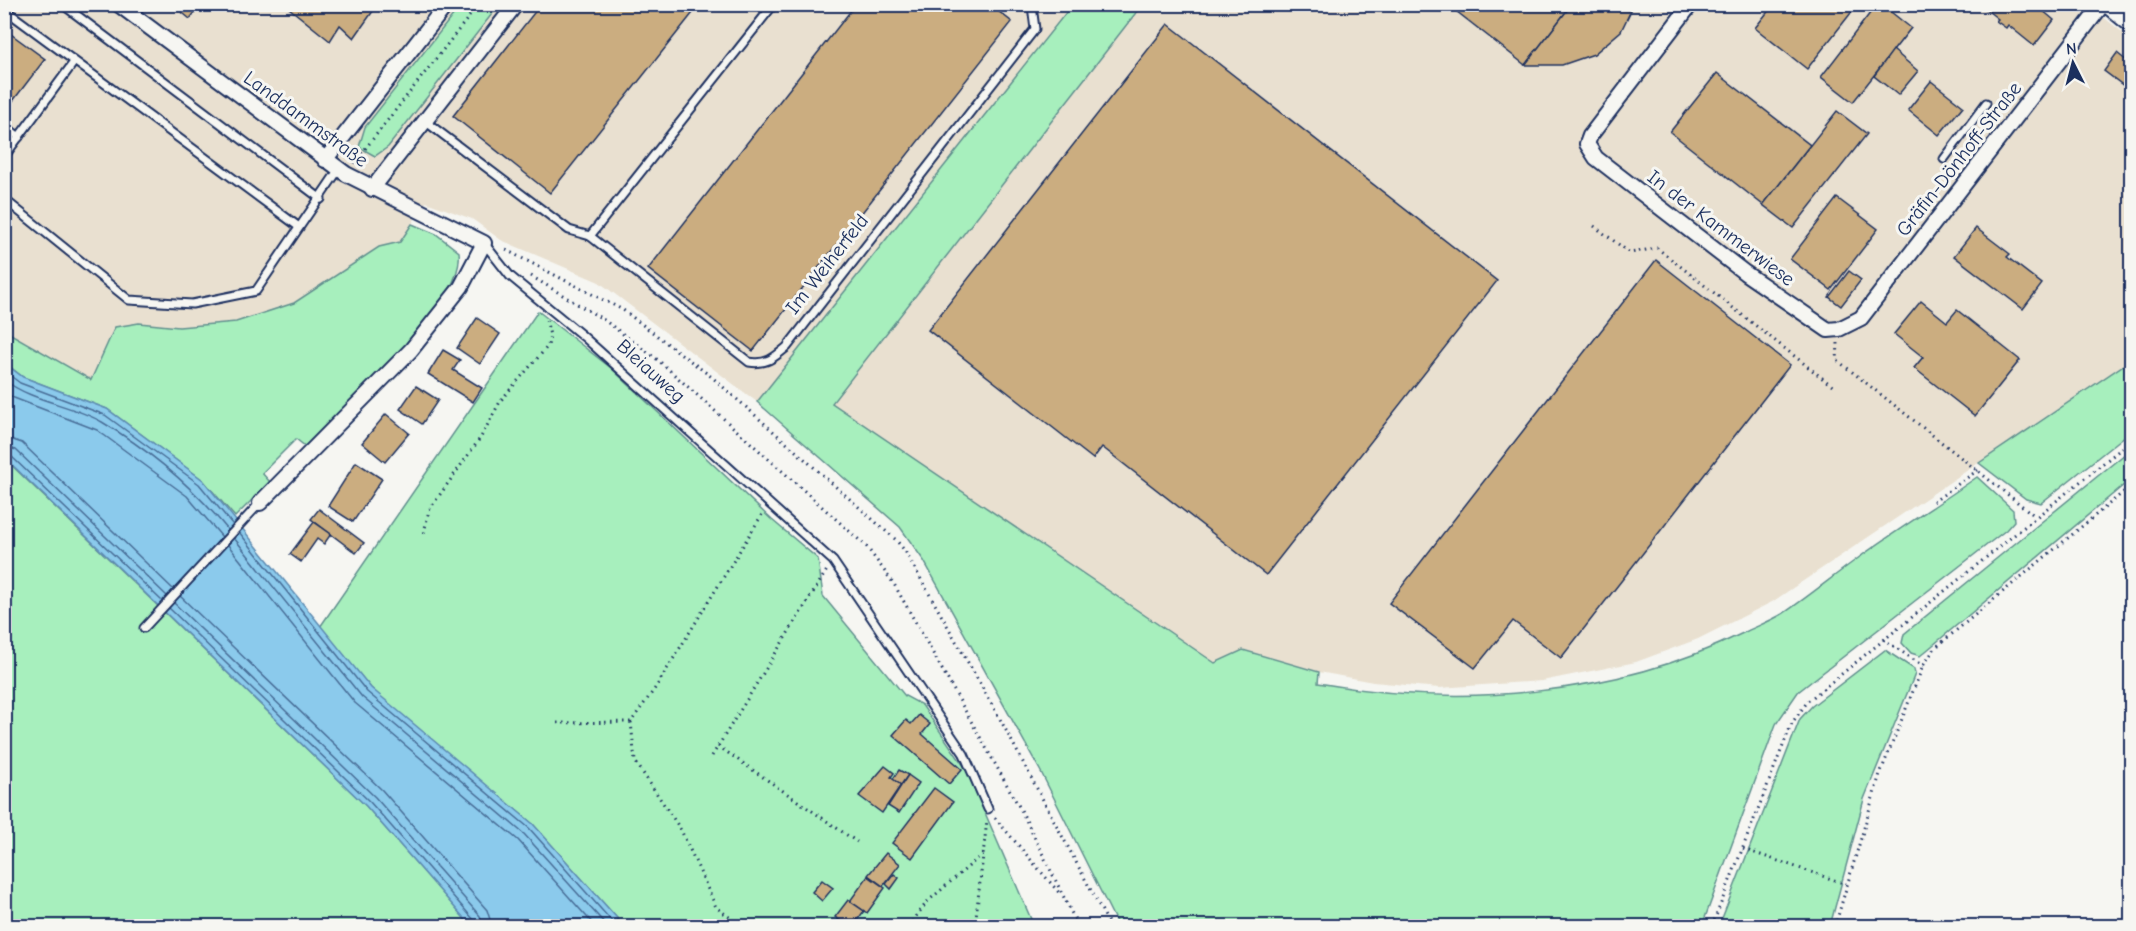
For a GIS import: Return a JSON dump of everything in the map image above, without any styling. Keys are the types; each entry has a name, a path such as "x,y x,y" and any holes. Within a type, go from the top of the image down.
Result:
{"street":[{"name":"Landdammstraße","path":"118,4 325,160 372,189 457,227 484,243"},
{"path":"325,160 447,4"},
{"path":"372,189 516,4"},
{"name":"In der Kammerwiese","path":"1691,4 1590,136 1587,144 1596,158 1744,273 1822,328 1839,329"},
{"path":"2104,4 2132,26"},
{"name":"Gräfin-Dönhoff-Straße","path":"1839,329 1860,318 2104,4"},
{"path":"260,503 411,350 461,287 484,243"}],"lane":[{"path":"62,4 321,199"},
{"path":"590,236 774,4"},
{"name":"Im Weiherfeld","path":"425,121 569,230 590,236 749,362 760,364 771,360 787,347 1035,30 1032,5"},
{"path":"4,9 299,227"},
{"path":"4,157 74,62"},
{"path":"1944,159 1986,103"},
{"path":"4,125 19,137"},
{"path":"4,199 129,300 192,304 256,291 299,227 321,199 339,169"},
{"name":"Bleiauweg","path":"484,243 510,276 584,337 833,561 964,754 988,809"},
{"path":"144,628 260,503"}],"path":[{"path":"364,151 479,4"},
{"path":"1594,226 1630,253 1657,248 1835,388"},
{"path":"484,243 515,254 623,310 713,378 815,465 896,540 905,551 1000,718 1110,927"},
{"path":"424,533 429,510 481,437 501,400 548,346 550,335 541,301"},
{"path":"1839,329 1837,360 2035,516"},
{"path":"1712,927 1792,723 1808,701 2132,440"},
{"path":"1933,501 1978,470"},
{"path":"1835,927 1880,774 1923,666 1935,648 2132,485"},
{"path":"741,927 716,907 681,830 635,761 631,722 656,687 769,504"},
{"path":"712,756 833,561"},
{"path":"1883,639 1923,666"},
{"path":"557,723 631,722"},
{"path":"718,746 857,842"},
{"path":"975,927 988,809"},
{"path":"988,809 1064,898"},
{"path":"1742,849 1846,884"},
{"path":"909,927 927,902 984,852"}],"shaded area":[{"path":"2087,4 2131,39 2131,360 1772,602 1698,639 1636,662 1542,681 1439,688 1373,682 1319,672 1243,650 1215,663 832,403 1142,5"},
{"path":"5,5 1072,5 757,402 599,282 501,240 472,219 426,202 400,242 379,247 294,303 236,322 179,327 139,323 91,381 5,330"}],"green space":[{"path":"461,5 499,5 388,147 375,156 359,147 365,127"},
{"path":"1072,5 1142,5 832,403 1215,663 1243,650 1319,672 1318,683 1371,691 1425,695 1480,695 1589,684 1694,655 1779,616 1977,477 2013,510 2014,521 2006,530 1798,692 1776,724 1702,926 1118,926 1041,772 924,561 900,527 757,402"},
{"path":"412,224 436,234 459,252 456,274 444,300 400,356 347,409 306,447 296,439 262,473 270,482 235,517 203,480 107,409 23,377 5,363 4,330 91,380 115,327 139,323 179,327 236,322 294,303 379,247 400,242"},
{"path":"538,311 611,368 772,520 818,559 823,596 905,696 922,705 966,769 1034,926 624,926 533,824 388,704 371,688 320,627"},
{"path":"2131,360 2131,431 2041,503 2026,499 1979,463"},
{"path":"2131,449 2131,479 1920,656 1911,653 1902,643 1904,634"},
{"path":"4,458 366,806 471,926 5,926"},
{"path":"1885,650 1914,669 1915,674 1864,799 1830,926 1719,926 1800,719 1812,706"}],"water":[{"path":"4,363 23,377 107,409 203,480 371,688 533,824 624,926 471,926 366,806 5,458"}],"building":[{"path":"172,4 201,4 190,19"},
{"path":"284,4 378,4 354,38 340,25 330,41"},
{"path":"541,4 700,4 550,193 453,116"},
{"path":"856,4 989,4 1012,22 753,351 648,269"},
{"path":"1447,4 1572,4 1525,65"},
{"path":"1572,4 1634,4 1621,31 1594,54 1562,65 1525,65"},
{"path":"1774,4 1858,4 1807,69 1755,28"},
{"path":"1877,4 1881,4 1911,28 1853,102 1821,77"},
{"path":"1986,4 2035,4 2054,20 2034,46 2008,25 2006,28 1996,21 1998,19 1983,7"},
{"path":"1168,24 1497,281 1266,575 1102,447 1093,459 928,330"},
{"path":"4,29 45,59 6,110 4,108"},
{"path":"1893,50 1918,71 1898,95 1874,76"},
{"path":"2117,53 2132,65 2132,92 2104,71"},
{"path":"1717,73 1810,145 1763,205 1670,132"},
{"path":"1931,81 1963,106 1939,135 1908,110"},
{"path":"1837,111 1867,134 1793,228 1763,205"},
{"path":"1837,198 1878,229 1831,290 1790,259"},
{"path":"1976,228 2010,254 2007,257 2042,284 2023,309 1954,256"},
{"path":"1656,260 1790,365 1561,658 1513,621 1475,668 1389,603"},
{"path":"1849,271 1861,280 1841,306 1829,297"},
{"path":"1921,301 1947,322 1957,310 2020,360 1975,416 1914,368 1923,357 1894,334"},
{"path":"477,318 500,334 480,364 457,348"},
{"path":"443,350 460,360 453,370 482,388 473,402 428,374"},
{"path":"416,386 438,400 422,424 400,409"},
{"path":"386,414 409,433 385,462 362,443"},
{"path":"356,462 382,479 353,522 328,506"},
{"path":"319,509 364,543 356,553 311,519"},
{"path":"314,522 331,534 324,544 317,539 301,562 290,554"},
{"path":"919,715 930,724 922,734 962,769 949,784 893,735 906,720 911,724"},
{"path":"885,766 894,773 891,777 901,785 882,813 859,796"},
{"path":"899,770 908,775 901,785 893,779"},
{"path":"908,775 919,783 899,813 888,806"},
{"path":"934,788 953,802 912,858 892,843"},
{"path":"886,853 900,864 883,886 868,875"},
{"path":"894,874 899,878 891,889 886,884"},
{"path":"868,876 885,888 867,913 850,901"},
{"path":"822,880 833,888 822,901 812,892"},
{"path":"848,900 864,911 853,926 848,926 835,917"}]}
